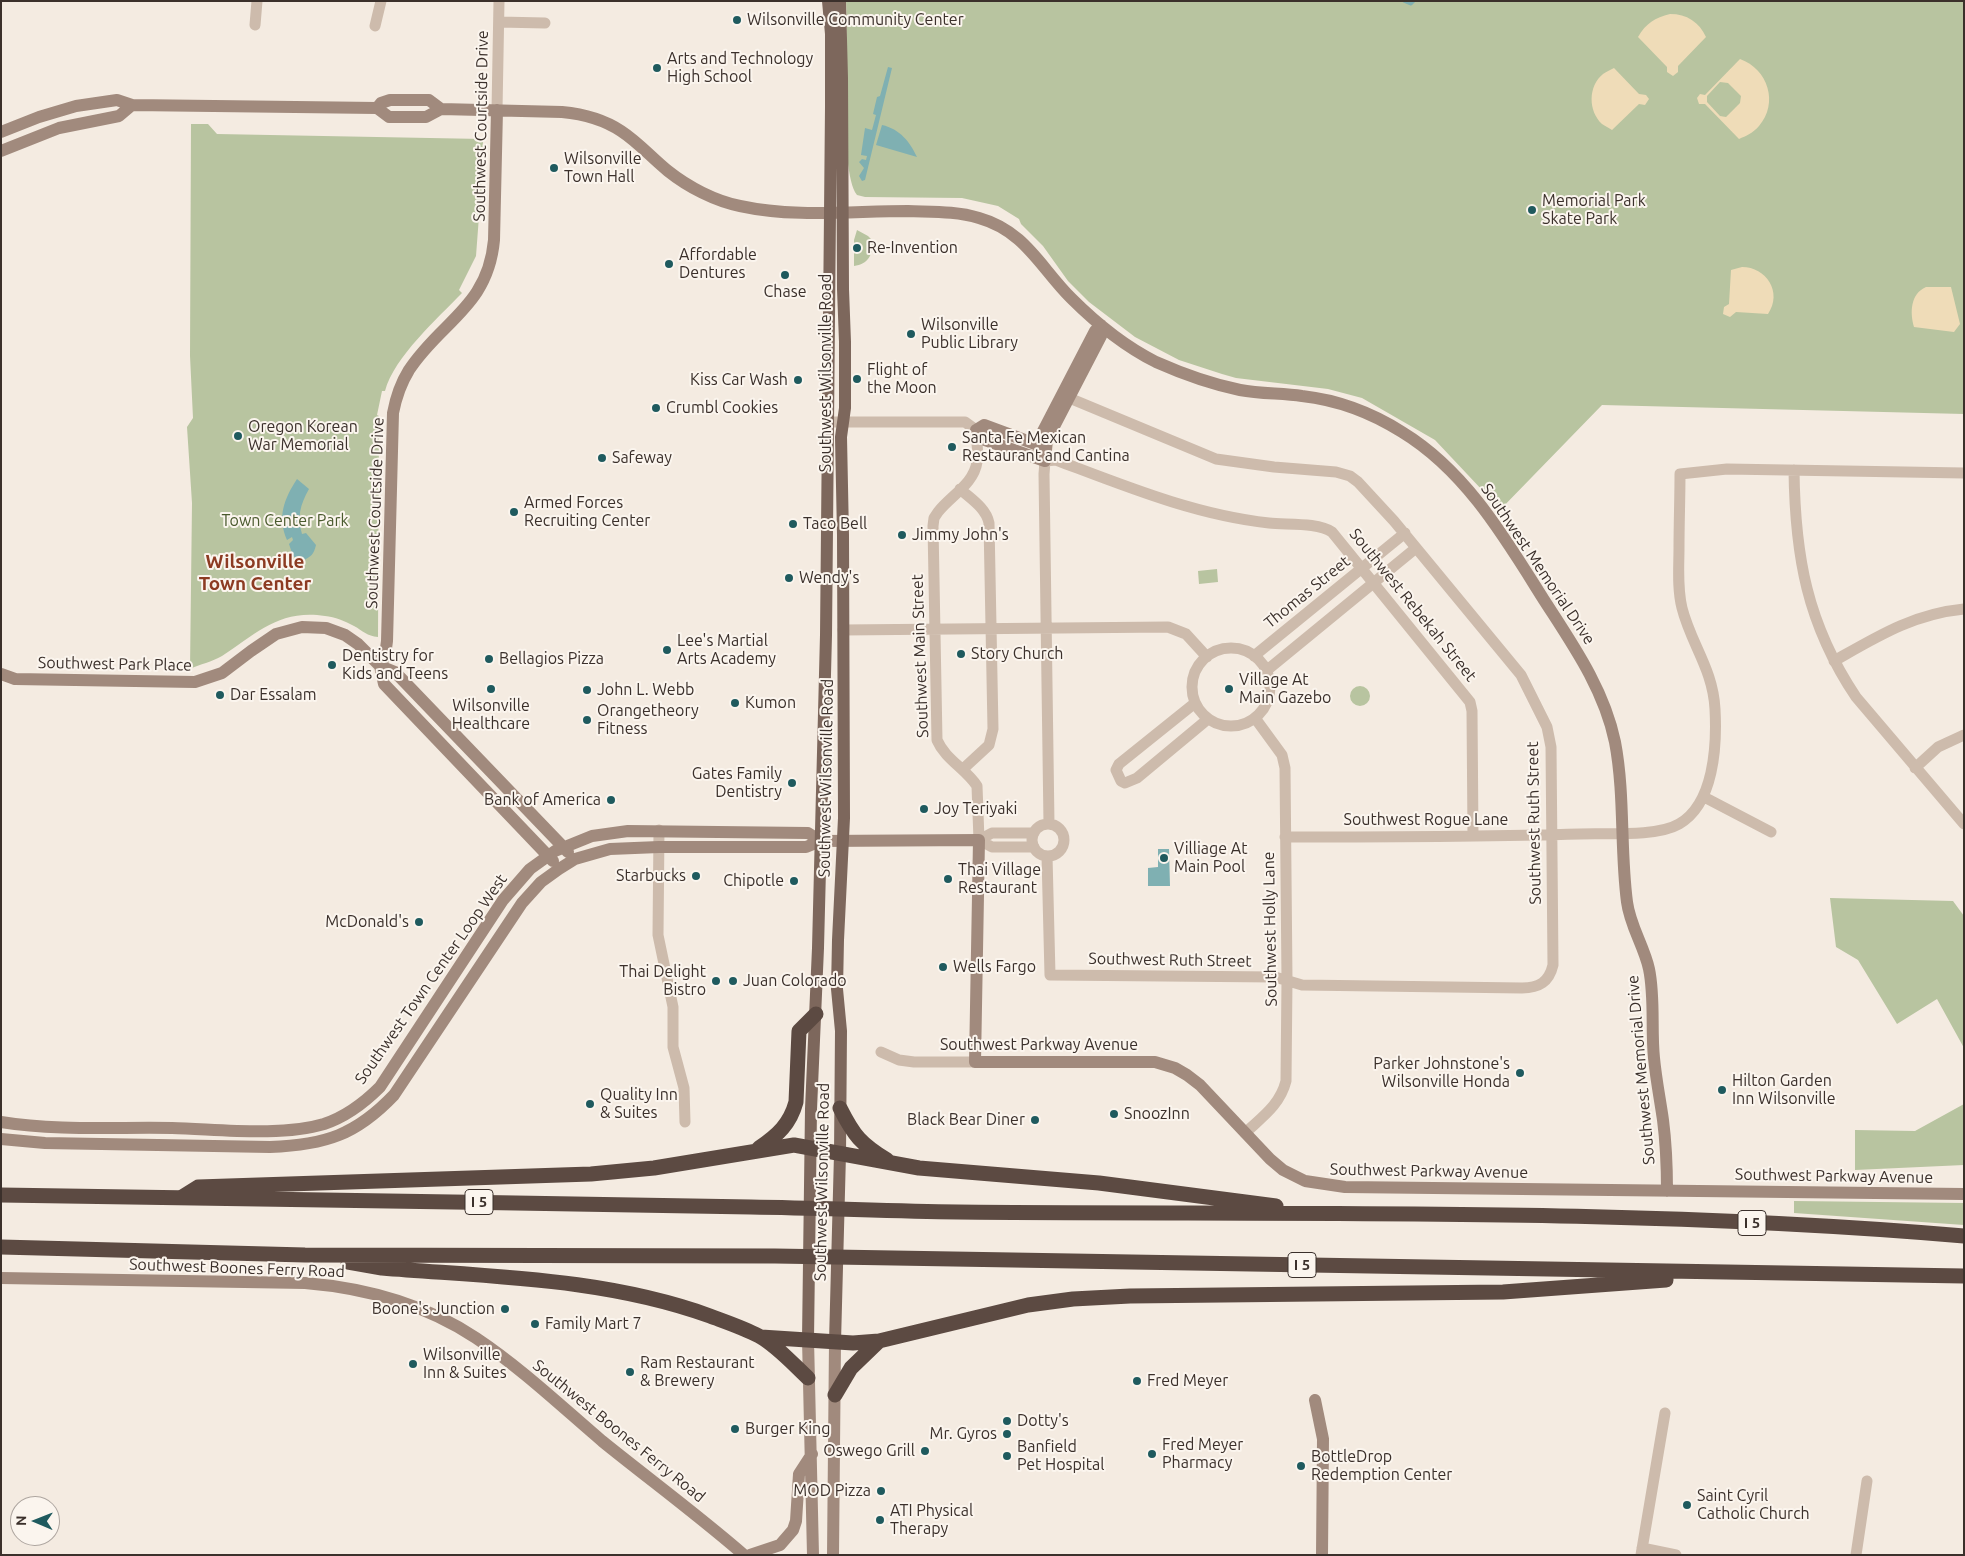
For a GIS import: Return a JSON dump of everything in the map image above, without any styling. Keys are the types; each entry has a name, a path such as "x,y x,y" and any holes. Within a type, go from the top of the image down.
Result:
{"highway":[{"name":"I 5","path":"756,1150 779,1133 788,1123 793,1113 796,1102 799,1031 816,1014"},
{"name":"I 5","path":"840,1108 856,1138 892,1164"},
{"name":"I 5","path":"182,1197 198,1186 591,1174 654,1168 794,1145 892,1164 1004,1176 1098,1183 1341,1215"},
{"name":"I 5","path":"1,1194 776,1207 954,1212 1341,1215 1728,1222 1964,1236"},
{"name":"I 5","path":"1,1247 305,1255 776,1256 1964,1276"},
{"name":"I 5","path":"305,1255 382,1268 593,1286 650,1297 690,1309 761,1337 790,1360 808,1378"},
{"name":"I 5","path":"761,1337 853,1343 879,1341 1028,1304 1073,1299 1130,1296 1503,1292 1740,1273"},
{"path":"835,1395 851,1368 879,1341"}],"main road":[{"name":"Southwest Wilsonville Road","path":"828,1 831,34 836,212 843,288 845,342 841,437 844,818 838,950 841,1031 835,1342"},
{"name":"Southwest Wilsonville Road","path":"808,1339 811,1148 826,635 828,422 842,78 840,1"}],"street":[{"path":"255,25 257,1"},
{"path":"375,26 381,1"},
{"name":"Southwest Courtside Drive","path":"380,666 385,656 388,641 393,413 400,388 410,368 418,357 470,304 486,275 491,261 494,240 499,1"},
{"path":"499,22 545,22"},
{"path":"1,132 39,117 76,106 117,100 132,105"},
{"name":"Southwest Memorial Drive","path":"132,105 377,108 381,103 390,100 429,100 441,109 580,114 604,122 629,136 666,169 687,184 733,205 772,212 948,212 980,218 1010,232 1022,242 1069,296 1101,325 1124,343 1148,357 1192,376 1239,389 1323,400 1369,415 1420,443 1470,490 1516,554 1595,683 1607,714 1618,765 1627,904 1648,964 1651,980 1654,1054 1664,1125 1667,1191"},
{"path":"1,151 59,128 118,116 132,105"},
{"path":"1049,824 1045,458 1040,437 1101,336 1101,325"},
{"name":"Southwest Ruth Street","path":"1047,856 1050,974 1275,977 1302,985 1534,988 1544,983 1553,965 1551,747 1547,727 1521,675 1405,534 1358,482 1350,476 1336,472 1216,459 1065,397"},
{"name":"Southwest Rebekah Street","path":"828,422 965,422 985,440 1045,458 1209,514 1266,523 1323,527 1332,532 1470,702 1473,836"},
{"name":"Southwest Main Street","path":"975,1062 979,840 977,786 963,769 944,753 937,740 934,518 942,506 972,477 978,461 976,430"},
{"name":"Southwest Rogue Lane","path":"1285,837 1622,833 1654,831 1678,824 1690,814 1704,797 1710,776 1715,736 1715,703 1708,673 1686,620 1680,593 1680,474 1727,469 1794,470"},
{"path":"1964,473 1794,470 1795,524 1803,575 1816,624 1834,661 1856,697 1914,768 1964,824"},
{"path":"960,489 988,515 993,729 989,745 963,769"},
{"name":"Thomas Street","path":"1254,656 1405,534"},
{"path":"1266,671 1416,548"},
{"path":"1834,661 1875,638 1917,618 1964,609"},
{"name":"Southwest Park Place","path":"1,674 15,679 195,682 222,673 271,637 283,632 302,627 326,628 344,635 358,644 380,666 395,672 575,860"},
{"path":"843,630 1168,627 1186,634 1207,657"},
{"path":"1228,648 1245,651 1254,656 1266,671 1269,685 1268,698 1264,707 1255,718 1244,724 1223,726 1208,719 1195,703 1192,683 1195,673 1207,657 1219,650 1228,648"},
{"name":"Southwest Park Place","path":"380,666 384,684 559,869"},
{"path":"1195,703 1119,764 1116,770 1121,781 1125,783 1137,778 1208,719"},
{"name":"Southwest Holly Lane","path":"1245,1133 1275,1105 1282,1094 1286,1081 1287,980 1283,762 1276,745 1255,718"},
{"path":"1914,768 1938,747 1964,736"},
{"path":"1704,797 1771,832"},
{"path":"1049,824 1060,829 1064,841 1059,852 1047,856 1041,854 1034,847 1032,839 1040,826 1049,824"},
{"path":"659,830 658,935 672,998 673,1047 684,1088 685,1122"},
{"name":"Southwest Town Center Loop West","path":"1,1122 23,1126 53,1127 290,1130 319,1125 337,1119 355,1108 380,1087 503,900 530,869 548,856 564,847 599,834 628,831 808,833 821,841"},
{"name":"Southwest Town Center Loop West","path":"1,1139 45,1143 277,1147 312,1144 346,1132 368,1120 394,1095 522,903 540,882 575,860 610,849 659,846 806,847 821,841 979,840 992,833 1034,833"},
{"name":"Southwest Town Center Loop West","path":"979,840 992,847 1034,847"},
{"name":"Southwest Parkway Avenue","path":"881,1052 899,1060 914,1062 1140,1061 1163,1064 1175,1068 1193,1079 1283,1170 1306,1181 1327,1185 1964,1194"},
{"name":"Southwest Boones Ferry Road","path":"1,1278 305,1283 354,1289 409,1304 452,1323 494,1351 627,1461 705,1521 744,1555"},
{"name":"Southwest Wilsonville Road","path":"808,1339 813,1555"},
{"name":"Southwest Wilsonville Road","path":"833,1555 835,1342"},
{"path":"1315,1400 1324,1439 1322,1555"},
{"path":"1664,1413 1641,1551 1676,1555"},
{"path":"750,1555 780,1545 792,1530 796,1522 799,1474 812,1454"},
{"path":"1856,1555 1867,1481"}],"green space":[{"path":"846,1 1964,1 1964,414 1602,405 1497,513 1483,491 1435,440 1362,398 1328,389 1236,378 1179,360 1135,337 1089,302 1068,281 1043,246 1021,224 1019,219 998,206 962,198 865,197 857,195 851,181 846,133"},
{"name":"Town Center Park","path":"191,124 208,124 217,134 483,139 481,216 479,216 476,256 459,290 462,293 429,326 407,352 397,365 385,391 382,391 377,415 379,416 378,637 332,617 295,616 258,631 222,656 190,669 192,503 187,427 193,418 190,356"},
{"path":"857,230 873,241 873,246 869,258 863,263 854,266 854,240"},
{"path":"1217,569 1218,582 1199,584 1198,571"},
{"path":"1360,686 1367,689 1370,696 1367,703 1360,706 1353,703 1350,696 1353,689"},
{"path":"1830,898 1953,901 1964,916 1964,1048 1937,999 1897,1024 1858,960 1836,947"},
{"path":"1964,1104 1964,1165 1855,1170 1855,1130 1915,1131"},
{"path":"1794,1201 1964,1203 1964,1225 1794,1213"}],"sand":[{"path":"1670,14 1682,15 1692,20 1700,27 1706,37 1678,66 1678,72 1673,76 1667,72 1667,67 1638,37 1651,22"},
{"path":"1740,59 1758,70 1764,79 1768,88 1768,107 1765,117 1759,126 1739,139 1705,104 1699,104 1697,98 1700,94 1705,95","holes":["1720,82 1728,83 1741,96 1740,103 1726,117 1720,116 1707,102 1707,96"]},
{"path":"1614,68 1639,94 1646,95 1649,99 1645,105 1639,104 1612,130 1597,119 1592,106 1592,92 1598,79"},
{"path":"1742,267 1758,271 1770,282 1774,297 1768,314 1736,312 1730,317 1723,314 1724,307 1729,304 1731,270"},
{"path":"1926,287 1951,287 1960,324 1954,332 1914,327 1912,304 1917,294"}],"water":[{"path":"888,67 892,68 865,180 862,181 859,176 864,168 859,162 862,159 866,160 867,156 861,155 865,128 872,130 876,115 873,114 877,97 880,96"},
{"path":"882,125 904,137 917,157 876,145"},
{"path":"297,479 309,489 300,511 302,534 306,533 316,545 312,555 302,561 293,556 289,544 293,540 292,537 287,540 282,516 285,501"},
{"name":"Villiage At Main Pool","path":"1158,849 1169,849 1170,886 1148,886 1148,868 1158,867"}],"waterway":[{"path":"1404,1 1411,4 1414,1"}],"place":[{"name":"Wilsonville Community Center","path":"737,20"},
{"name":"Arts and Technology High School","path":"657,68"},
{"name":"Wilsonville Town Hall","path":"554,168"},
{"name":"Memorial Park Skate Park","path":"1532,210"},
{"name":"Re-Invention","path":"857,248"},
{"name":"Affordable Dentures","path":"669,264"},
{"name":"Chase","path":"785,275"},
{"name":"Wilsonville Public Library","path":"911,334"},
{"name":"Flight of the Moon","path":"857,379"},
{"name":"Kiss Car Wash","path":"798,380"},
{"name":"Crumbl Cookies","path":"656,408"},
{"name":"Oregon Korean War Memorial","path":"238,436"},
{"name":"Santa Fe Mexican Restaurant and Cantina","path":"952,447"},
{"name":"Safeway","path":"602,458"},
{"name":"Armed Forces Recruiting Center","path":"514,512"},
{"name":"Taco Bell","path":"793,524"},
{"name":"Jimmy John's","path":"902,535"},
{"name":"Wendy's","path":"789,578"},
{"name":"Lee's Martial Arts Academy","path":"667,650"},
{"name":"Story Church","path":"961,654"},
{"name":"Bellagios Pizza","path":"489,659"},
{"name":"Dentistry for Kids and Teens","path":"332,665"},
{"name":"Wilsonville Healthcare","path":"491,689"},
{"name":"Village At Main Gazebo","path":"1229,689"},
{"name":"John L. Webb","path":"587,690"},
{"name":"Dar Essalam","path":"220,695"},
{"name":"Kumon","path":"735,703"},
{"name":"Orangetheory Fitness","path":"587,720"},
{"name":"Gates Family Dentistry","path":"792,783"},
{"name":"Bank of America","path":"611,800"},
{"name":"Joy Teriyaki","path":"924,809"},
{"name":"Villiage At Main Pool","path":"1164,858"},
{"name":"Starbucks","path":"696,876"},
{"name":"Thai Village Restaurant","path":"948,879"},
{"name":"Chipotle","path":"794,881"},
{"name":"McDonald's","path":"419,922"},
{"name":"Wells Fargo","path":"943,967"},
{"name":"Thai Delight Bistro","path":"716,981"},
{"name":"Juan Colorado","path":"733,981"},
{"name":"Parker Johnstone's Wilsonville Honda","path":"1520,1073"},
{"name":"Hilton Garden Inn Wilsonville","path":"1722,1090"},
{"name":"Quality Inn & Suites","path":"590,1104"},
{"name":"SnoozInn","path":"1114,1114"},
{"name":"Black Bear Diner","path":"1035,1120"},
{"name":"Boone's Junction","path":"505,1309"},
{"name":"Family Mart 7","path":"535,1324"},
{"name":"Wilsonville Inn & Suites","path":"413,1364"},
{"name":"Ram Restaurant & Brewery","path":"630,1372"},
{"name":"Fred Meyer","path":"1137,1381"},
{"name":"Dotty's","path":"1007,1421"},
{"name":"Burger King","path":"735,1429"},
{"name":"Mr. Gyros","path":"1007,1434"},
{"name":"Oswego Grill","path":"925,1451"},
{"name":"Fred Meyer Pharmacy","path":"1152,1454"},
{"name":"Banfield Pet Hospital","path":"1007,1456"},
{"name":"BottleDrop Redemption Center","path":"1301,1466"},
{"name":"MOD Pizza","path":"881,1491"},
{"name":"Saint Cyril Catholic Church","path":"1687,1505"},
{"name":"ATI Physical Therapy","path":"880,1520"}],"district":[{"name":"Wilsonville Town Center","path":"255,573"}]}
